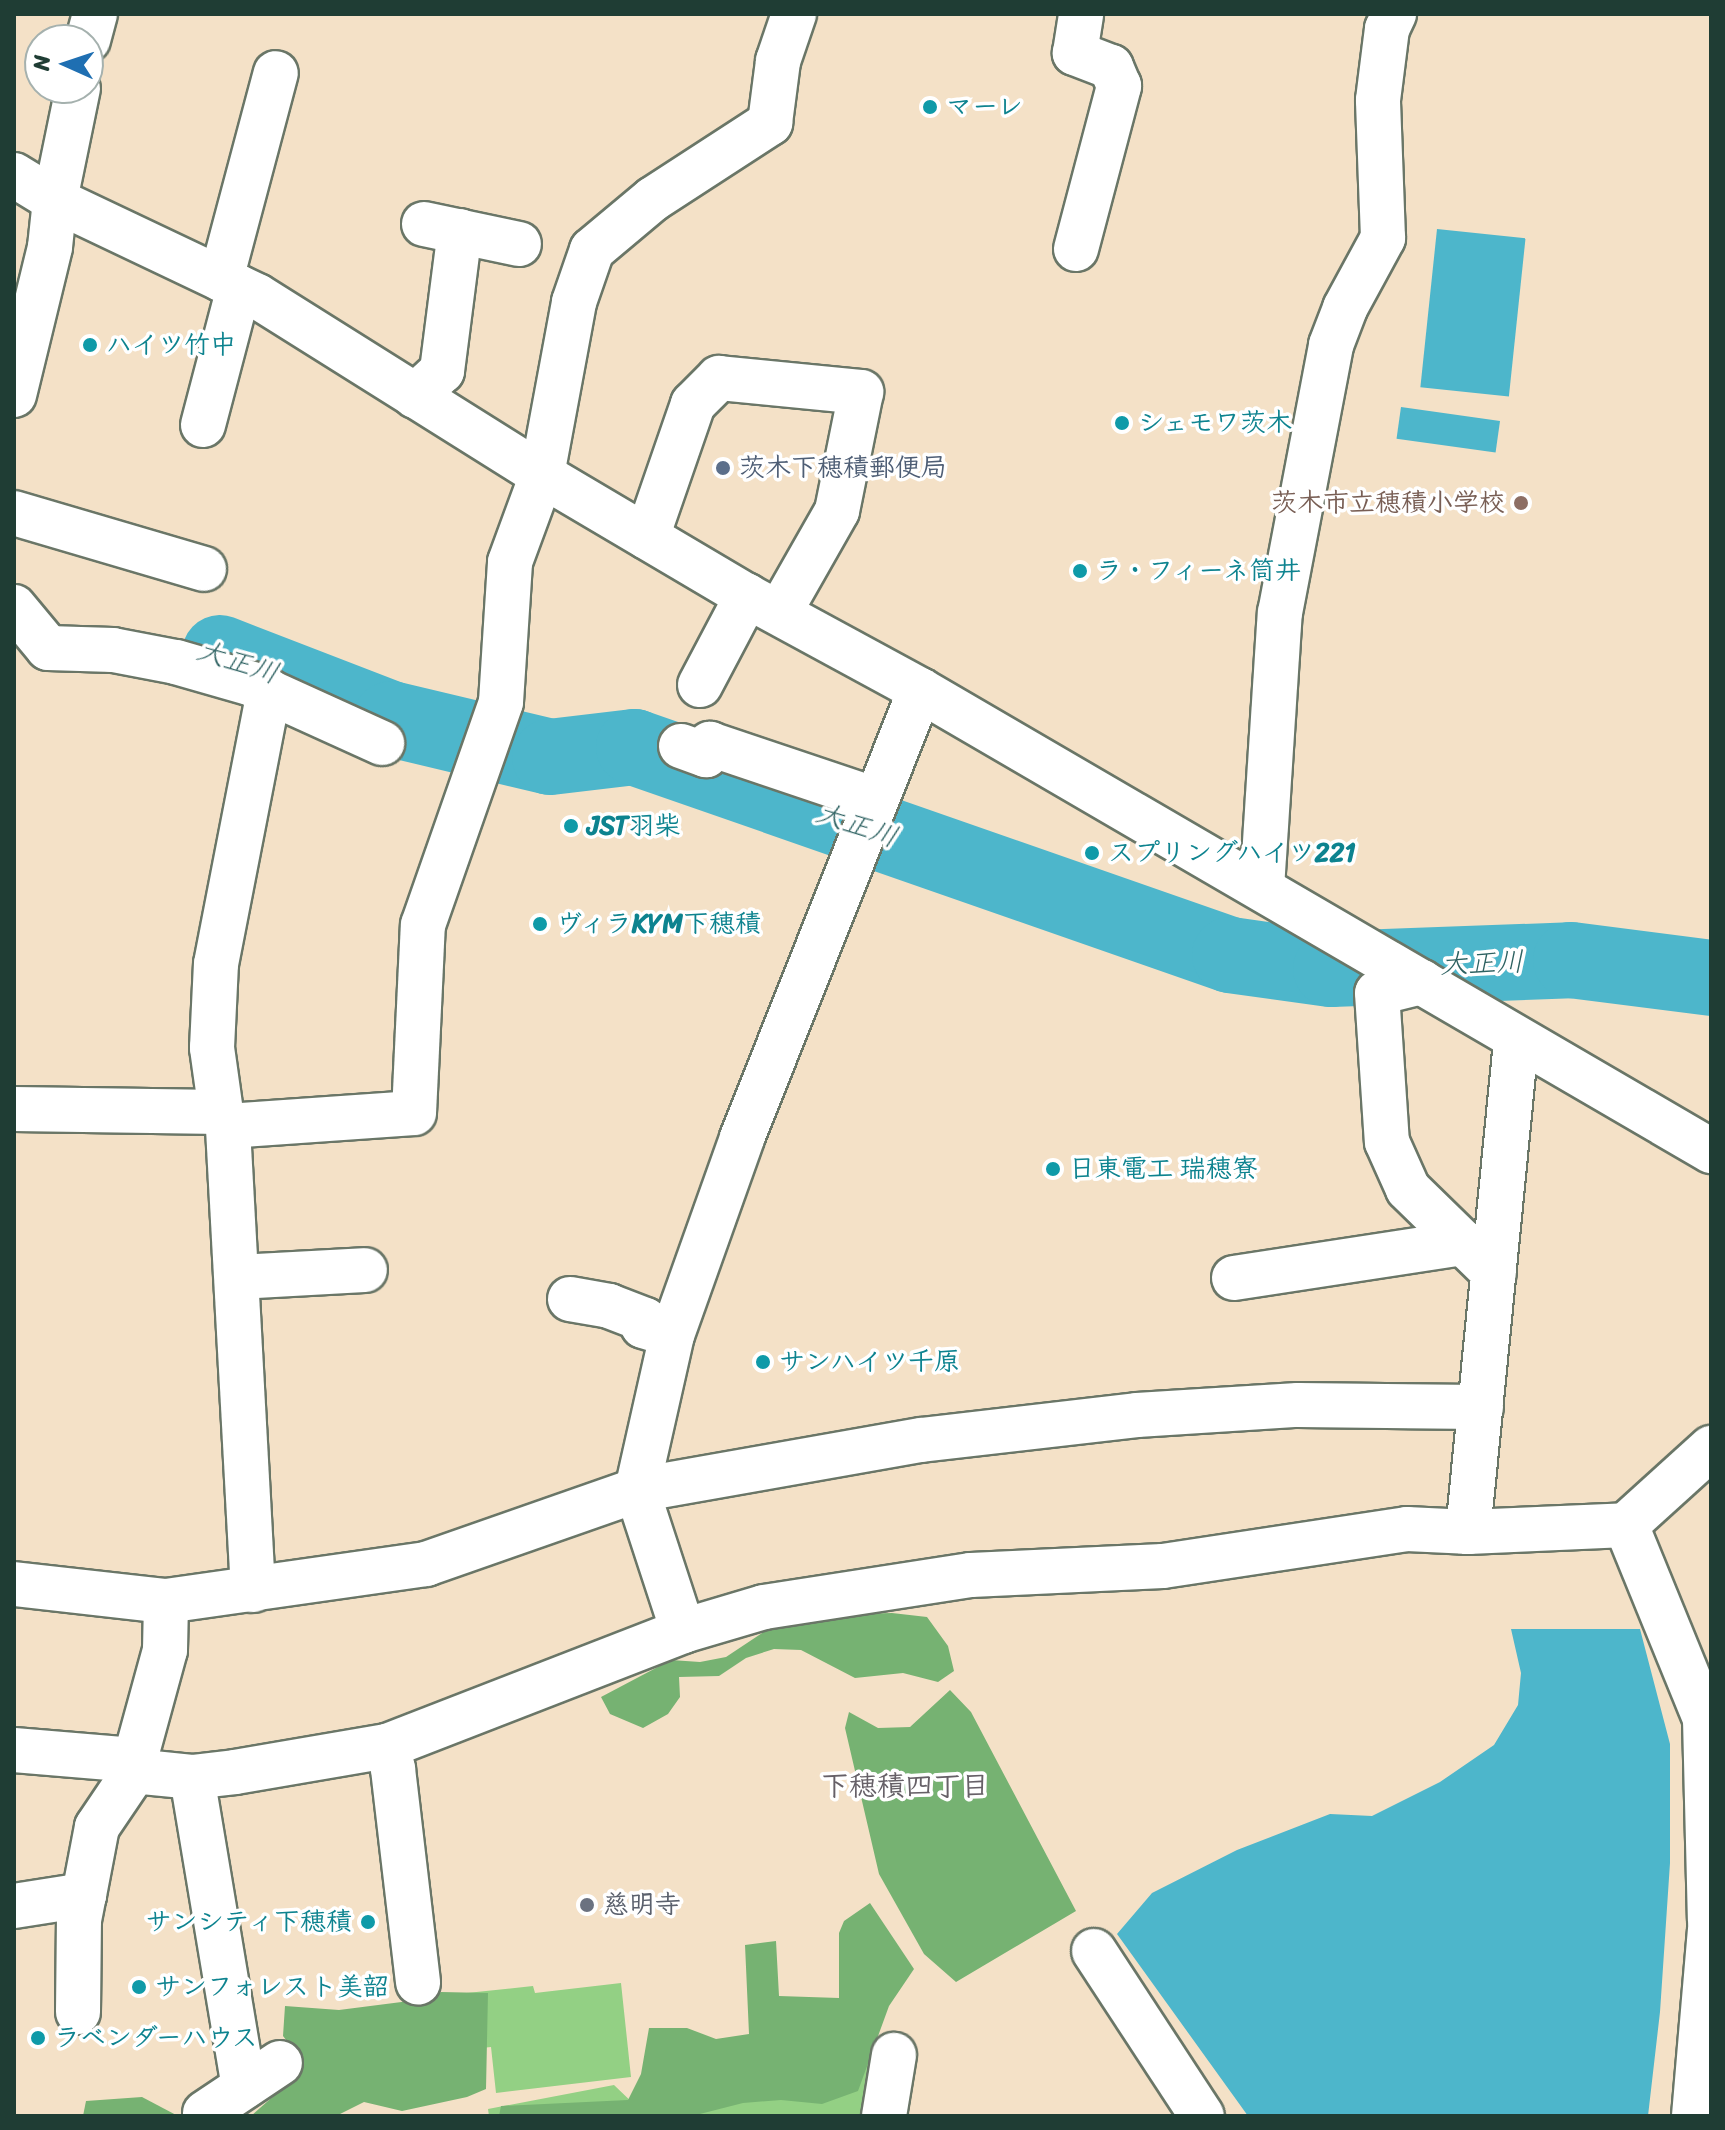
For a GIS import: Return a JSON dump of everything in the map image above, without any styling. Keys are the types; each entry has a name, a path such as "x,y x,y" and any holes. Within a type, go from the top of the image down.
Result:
{"street":[{"path":"14,1109 225,1119 414,1113 423,925 501,702 510,562 542,475 574,302 592,250 653,199 770,123 778,61 794,14"},
{"path":"1076,249 1119,86 1111,67 1075,53 1081,14"},
{"path":"1262,888 1280,613 1331,345 1345,308 1383,238 1378,100 1387,29 1394,14"},
{"path":"203,425 276,73"},
{"path":"14,395 50,247 55,200 75,104"},
{"path":"14,175 55,200 230,284 542,475 763,605 920,690 1711,1151"},
{"path":"415,396 442,371 442,228 519,244"},
{"path":"647,537 693,404 719,378 861,392 837,511 700,685"},
{"path":"14,513 204,569"},
{"path":"17,610 48,648 113,650 176,662 269,691 382,743"},
{"path":"683,1631 637,1490 672,1335 708,1227 920,690"},
{"path":"253,1590 237,1277 225,1119 212,1048 216,964 269,691"},
{"path":"681,746 706,755 710,744 868,820"},
{"path":"1422,982 1377,993 1387,1142 1408,1189 1479,1258"},
{"path":"1468,1532 1481,1407 1479,1258 1516,1039"},
{"path":"1234,1278 1479,1258"},
{"path":"237,1277 365,1270"},
{"path":"570,1299 609,1306 645,1320 643,1326 672,1335"},
{"path":"14,1584 166,1601 426,1564 637,1490 921,1440 1137,1415 1298,1405 1481,1407"},
{"path":"14,1750 134,1760 143,1772 192,1777 387,1746 683,1631 764,1607 971,1575 1163,1566 1407,1529 1468,1532 1626,1525 1711,1448"},
{"path":"1626,1525 1705,1719 1711,1919 1694,2116"},
{"path":"78,2012 79,1920 97,1827 130,1778 165,1650 166,1601"},
{"path":"387,1746 393,1769 418,1983"},
{"path":"192,1777 244,2087"},
{"path":"14,1906 84,1895"},
{"path":"1094,1951 1202,2116"},
{"path":"884,2116 894,2055"},
{"path":"205,2113 280,2063"}],"green space":[{"path":"892,1613 927,1617 948,1646 954,1671 938,1682 903,1673 855,1678 801,1650 774,1649 746,1658 719,1676 679,1677 680,1697 668,1714 643,1728 610,1714 601,1697 671,1660 700,1662 726,1657 777,1623 800,1615"},
{"path":"950,1690 971,1712 1076,1911 956,1982 924,1954 879,1874 845,1728 849,1712 878,1728 910,1727"},
{"path":"870,1903 914,1969 889,2006 858,2091 822,2104 781,2100 743,2103 692,2116 499,2116 501,2106 628,2100 641,2074 649,2028 687,2028 716,2039 749,2034 745,1945 776,1941 779,1996 839,1998 839,1933 844,1921"},
{"path":"621,1983 631,2077 496,2093 491,2047 444,2052 438,1996 533,1986 535,1993"},
{"path":"441,1992 488,1993 486,2089 467,2097 402,2111 364,2102 336,2116 251,2116 293,2079 301,2059 283,2036 285,2006 339,2010 425,1999"},
{"path":"878,2061 871,2116 489,2116 488,2109 614,2085 638,2108"},
{"path":"142,2097 178,2116 83,2116 86,2101"}],"water":[{"path":"1437,229 1526,238 1509,396 1420,387"},
{"path":"1401,407 1500,421 1496,453 1397,439"},
{"path":"1511,1629 1640,1629 1670,1744 1670,1863 1660,2012 1648,2116 1248,2116 1117,1934 1152,1893 1237,1850 1330,1814 1372,1816 1440,1782 1494,1745 1518,1705 1521,1673"}],"waterway":[{"name":"大正川","path":"220,653 391,719 550,757 634,747 1230,955 1331,969 1571,960 1711,978"}],"place":[{"name":"マーレ","path":"930,107"},
{"name":"ハイツ竹中","path":"90,345"},
{"name":"シェモワ茨木","path":"1122,423"},
{"name":"茨木下穂積郵便局","path":"723,468"},
{"name":"茨木市立穂積小学校","path":"1521,503"},
{"name":"ラ・フィーネ筒井","path":"1080,571"},
{"name":"JST羽柴","path":"571,826"},
{"name":"スプリングハイツ221","path":"1092,853"},
{"name":"ヴィラKYM下穂積","path":"540,924"},
{"name":"日東電工 瑞穂寮","path":"1053,1169"},
{"name":"サンハイツ千原","path":"763,1362"},
{"name":"慈明寺","path":"587,1905"},
{"name":"サンシティ下穂積","path":"368,1922"},
{"name":"サンフォレスト美韶","path":"139,1987"},
{"name":"ラベンダーハウス","path":"38,2038"}],"district":[{"name":"下穂積四丁目","path":"905,1786"}]}
